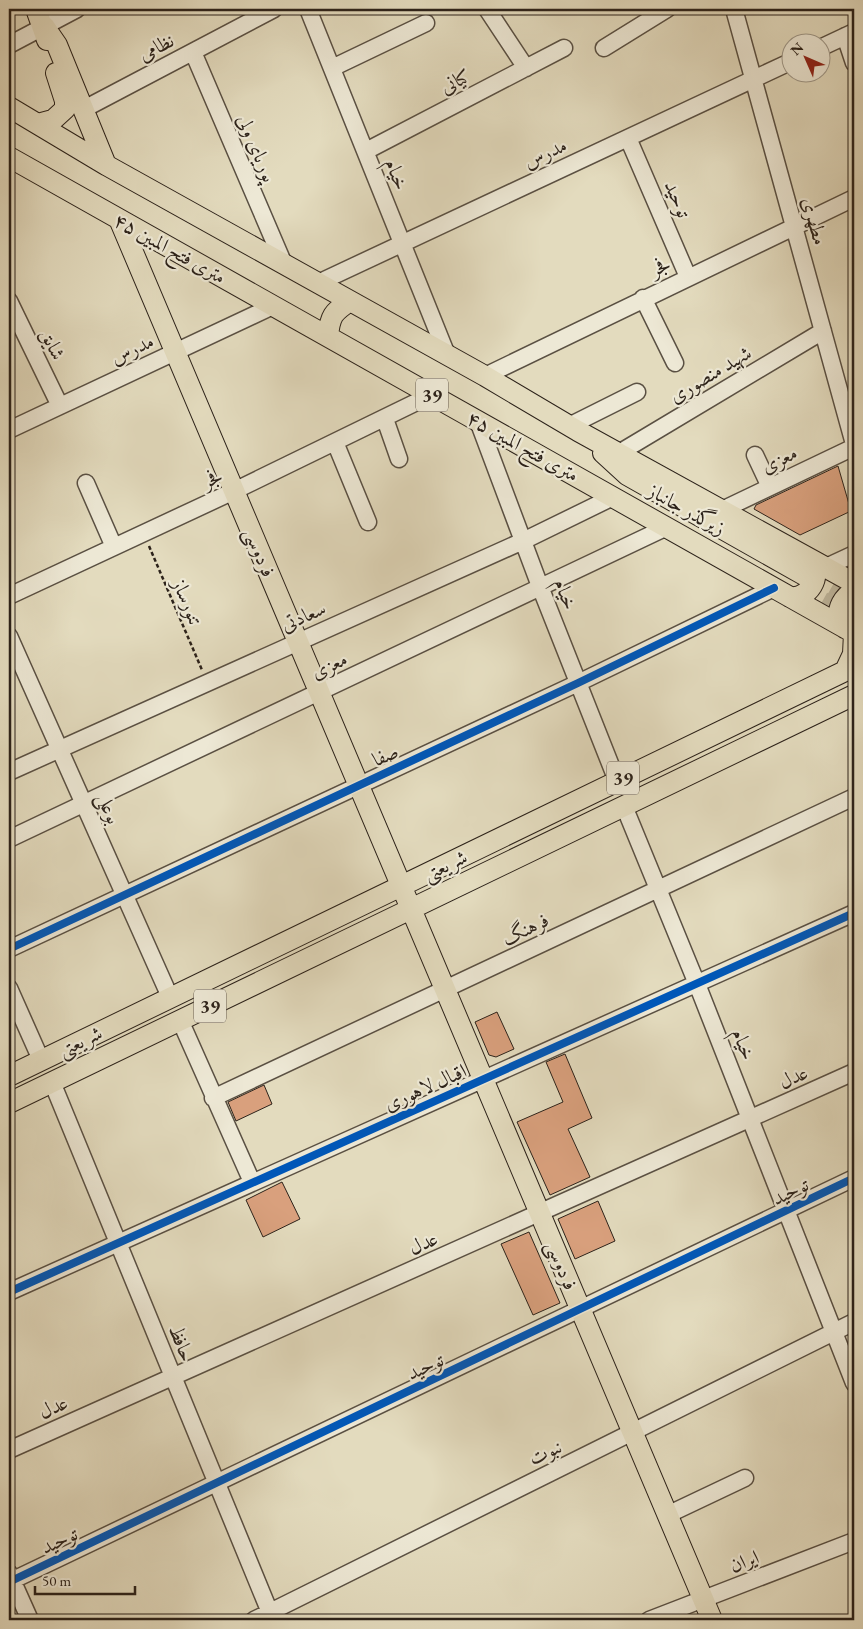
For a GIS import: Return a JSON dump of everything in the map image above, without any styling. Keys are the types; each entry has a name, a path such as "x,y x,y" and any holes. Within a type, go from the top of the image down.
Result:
{"main road":[{"path":"40,18 57,45 106,165"},
{"path":"38,124 53,120 65,110 66,101 52,63 40,18"},
{"name":"۴۵ متری فتح المبین","path":"9,107 106,165 283,262 447,354 574,429 722,510 800,579 850,631"},
{"name":"۴۵ متری فتح المبین","path":"9,157 667,527 800,579 854,583"},
{"name":"فردوسی","path":"119,219 712,1620"},
{"path":"328,336 330,320 337,310 350,301"},
{"name":"زیرگذر جانباز","path":"574,429 627,475 800,579"},
{"name":"زیرگذر جانباز","path":"559,467 619,486 800,579"},
{"name":"شریعتی","path":"9,1076 617,782 850,672 853,654 850,631 839,621 840,606 844,598 854,591"},
{"name":"شریعتی","path":"9,1103 854,695"}],"street":[{"path":"9,45 40,18 77,9"},
{"name":"نظامی","path":"84,109 274,9"},
{"name":"خیام","path":"308,9 447,354"},
{"path":"604,48 667,9"},
{"name":"مطهری","path":"734,9 854,445"},
{"path":"494,11 526,68"},
{"path":"332,68 426,23"},
{"path":"830,43 850,34 854,63"},
{"name":"کیانی","path":"366,151 564,48"},
{"name":"پوریای ولی","path":"193,52 283,262"},
{"name":"مدرس","path":"318,283 780,67"},
{"name":"توحید","path":"628,138 688,277"},
{"name":"فجر","path":"485,376 854,198"},
{"path":"644,298 675,363"},
{"name":"شایق","path":"9,301 60,406"},
{"name":"مدرس","path":"9,430 273,306"},
{"name":"شهید منصوری","path":"619,453 823,331"},
{"path":"574,429 637,392"},
{"name":"فجر","path":"9,596 234,491 431,394"},
{"path":"385,418 399,459"},
{"name":"خیام","path":"478,421 541,589 617,782"},
{"path":"335,442 368,522"},
{"name":"معزی","path":"722,510 854,445"},
{"path":"755,456 770,487"},
{"path":"86,483 114,547"},
{"name":"سعادتی","path":"9,772 523,541 613,497"},
{"name":"معزی","path":"9,839 541,589 667,527"},
{"name":"صفا","path":"9,949 854,554"},
{"name":"بوعلی","path":"9,636 170,997"},
{"name":"فرهنگ","path":"214,1098 854,797"},
{"name":"خیام","path":"624,806 751,1119 854,1382"},
{"name":"اقبال لاهوری","path":"9,1292 854,913"},
{"path":"9,988 40,1060"},
{"path":"180,1020 252,1182"},
{"name":"عدل","path":"9,1450 854,1072"},
{"name":"حافظ","path":"52,1082 272,1616"},
{"name":"توحید","path":"10,1578 217,1483 854,1178"},
{"name":"نبوت","path":"254,1620 272,1616 632,1432 854,1322"},
{"path":"667,1514 745,1478"},
{"name":"ایران","path":"649,1620 854,1541"},
{"path":"10,1578 30,1620"}],"building":[{"path":"838,466 851,511 800,535 754,509 756,505"},
{"path":"497,1012 514,1049 496,1057 489,1055 475,1022"},
{"path":"565,1054 592,1118 568,1129 590,1177 550,1195 517,1122 563,1102 546,1062"},
{"path":"264,1085 272,1104 236,1121 228,1102"},
{"path":"282,1182 300,1219 263,1237 246,1200"},
{"path":"598,1201 615,1241 575,1259 558,1219"},
{"path":"529,1232 560,1303 533,1315 501,1244"}],"tunnel":[{"path":"804,575 854,603"},
{"path":"796,587 854,619"}],"cycle path":[{"path":"9,949 578,683 774,588"},
{"path":"9,1292 854,913"},
{"path":"9,1582 854,1178"}]}
